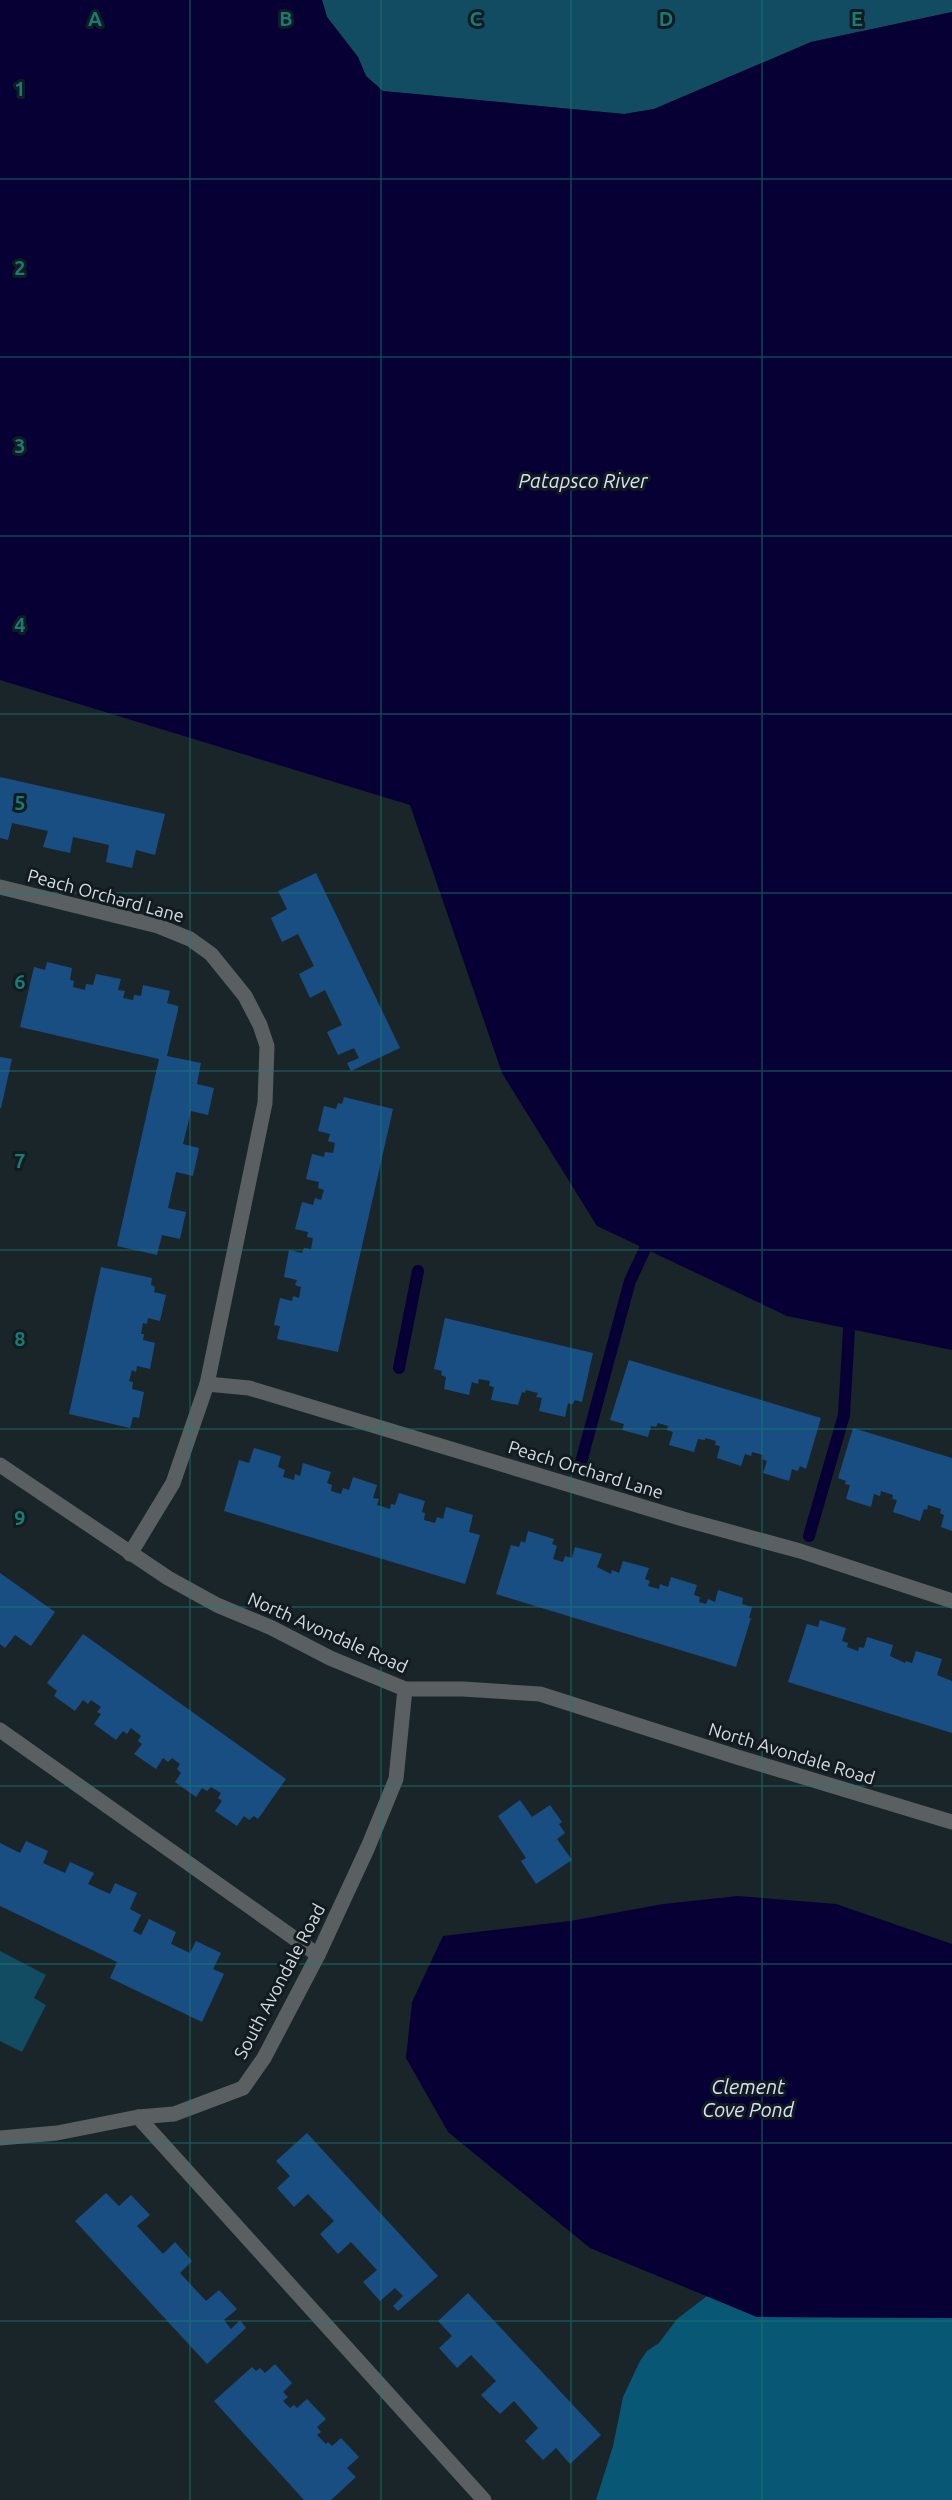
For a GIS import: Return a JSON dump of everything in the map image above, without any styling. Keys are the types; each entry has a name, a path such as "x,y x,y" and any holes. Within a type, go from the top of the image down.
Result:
{"street":[{"name":"Peach Orchard Lane","path":"0,887 158,926 190,939 211,954 227,970 245,996 260,1025 267,1046 265,1103 207,1384 173,1483 130,1554"},
{"name":"Peach Orchard Lane","path":"207,1384 249,1388 671,1515 800,1551 952,1601"},
{"name":"North Avondale Road","path":"0,1465 130,1554 217,1605 272,1628 330,1658 405,1689 464,1689 540,1694 952,1822"},
{"name":"South Avondale Road","path":"0,2138 57,2133 138,2117 174,2114 243,2088 264,2058 318,1955 368,1847 396,1779 405,1689"},
{"path":"0,1730 318,1955"},
{"path":"138,2117 484,2500"}],"shaded area":[{"path":"322,0 952,0 952,12 811,42 654,109 624,114 383,91 366,76 358,57 327,17"},
{"path":"0,1951 46,1975 34,1998 46,2005 22,2052 0,2041"},
{"path":"707,2296 757,2317 952,2318 952,2500 596,2500 613,2446 623,2397 640,2361 647,2351 659,2343 677,2319"}],"water":[{"name":"Patapsco River","path":"0,0 322,0 327,17 358,57 366,76 383,91 624,114 654,109 811,42 952,12 952,1350 787,1316 597,1226 502,1073 410,805 0,680"},
{"name":"Clement Cove Pond","path":"738,1896 836,1904 952,1944 952,2318 757,2317 590,2248 448,2132 406,2058 412,2002 443,1936 570,1921 663,1904"}],"building":[{"path":"0,777 165,814 155,855 136,850 132,868 106,862 109,845 73,837 70,853 43,847 48,831 12,823 8,840 0,838"},
{"path":"316,873 400,1048 351,1071 347,1063 359,1058 354,1048 338,1055 327,1032 342,1025 325,990 310,998 299,974 314,966 298,934 282,942 271,918 287,909 278,891"},
{"path":"47,962 72,968 70,980 74,981 73,987 85,990 86,984 93,985 96,974 121,979 118,990 125,991 123,998 133,1000 134,995 141,996 143,985 170,991 167,1003 178,1006 178,1010 167,1056 201,1063 197,1084 214,1088 208,1115 191,1111 183,1144 199,1148 193,1176 176,1172 168,1208 186,1212 180,1239 162,1235 157,1255 117,1246 159,1059 20,1027 34,967 45,970"},
{"path":"0,1057 12,1059 1,1108 0,1108"},
{"path":"344,1097 393,1109 338,1352 277,1339 280,1326 274,1325 280,1298 292,1301 293,1296 299,1298 301,1287 295,1285 297,1280 284,1277 289,1250 302,1253 304,1248 311,1249 313,1238 307,1237 308,1232 295,1229 302,1202 313,1205 315,1198 321,1200 324,1190 318,1188 319,1182 306,1179 312,1154 324,1157 325,1152 333,1153 335,1143 328,1141 330,1134 318,1131 324,1106 336,1109 338,1103 342,1104"},
{"path":"101,1267 152,1278 151,1285 155,1287 154,1292 166,1295 160,1321 148,1318 147,1324 143,1323 141,1334 144,1334 143,1340 155,1343 150,1369 137,1366 136,1372 132,1370 129,1381 133,1382 132,1389 144,1392 139,1418 133,1417 130,1428 69,1414"},
{"path":"445,1318 593,1353 582,1402 575,1400 572,1405 568,1403 565,1417 539,1411 542,1398 536,1397 538,1393 526,1390 525,1393 522,1392 518,1405 491,1400 494,1387 489,1386 490,1381 479,1379 478,1384 472,1382 469,1395 444,1389 446,1377 441,1375 442,1371 434,1369"},
{"path":"629,1360 821,1418 806,1469 800,1466 798,1471 792,1469 789,1481 763,1473 767,1461 762,1459 763,1455 752,1452 751,1456 745,1454 741,1466 717,1458 720,1446 715,1445 716,1441 698,1439 694,1452 669,1445 673,1432 667,1430 668,1426 658,1423 656,1427 651,1426 648,1437 622,1430 624,1424 610,1420"},
{"path":"853,1428 952,1458 952,1531 941,1527 944,1515 940,1513 941,1509 928,1505 920,1521 893,1512 897,1500 892,1499 893,1495 881,1491 880,1496 874,1494 871,1507 846,1499 850,1485 838,1478"},
{"path":"254,1448 281,1456 278,1467 285,1470 283,1477 294,1480 295,1474 300,1476 303,1463 331,1472 327,1483 332,1485 331,1491 341,1494 343,1488 349,1490 353,1477 377,1485 373,1498 379,1499 377,1505 390,1509 391,1504 395,1505 399,1493 425,1501 422,1512 425,1513 424,1520 435,1523 437,1517 443,1519 446,1507 473,1515 469,1532 480,1535 465,1584 224,1511 239,1460 249,1463"},
{"path":"528,1531 554,1539 552,1544 557,1546 553,1559 563,1562 565,1556 572,1558 575,1547 602,1554 597,1567 611,1574 612,1570 619,1573 623,1561 649,1568 645,1579 650,1581 648,1586 659,1589 660,1584 668,1587 671,1577 697,1585 694,1595 700,1597 699,1602 706,1604 708,1599 715,1602 718,1590 743,1598 742,1604 752,1607 749,1618 751,1618 736,1667 496,1594 511,1545 519,1547 521,1541 525,1543"},
{"path":"0,1573 55,1612 31,1646 15,1635 5,1648 0,1644"},
{"path":"820,1620 846,1628 842,1641 848,1643 847,1647 858,1651 859,1647 864,1648 867,1637 893,1645 890,1656 905,1663 906,1661 912,1663 916,1651 942,1659 937,1675 952,1681 952,1733 788,1682 807,1624 818,1627"},
{"path":"83,1634 286,1779 258,1819 254,1816 249,1820 244,1816 237,1826 215,1811 222,1801 218,1798 221,1793 211,1787 207,1791 202,1788 196,1797 175,1782 181,1773 177,1769 180,1764 172,1758 168,1762 163,1758 156,1769 134,1754 142,1744 138,1741 141,1736 131,1728 127,1734 123,1731 116,1740 94,1724 101,1714 97,1712 101,1707 91,1700 88,1704 83,1700 75,1711 54,1696 57,1691 47,1683"},
{"path":"520,1800 532,1817 550,1805 562,1822 559,1824 565,1833 557,1839 572,1860 536,1884 521,1861 526,1858 498,1816"},
{"path":"26,1841 48,1851 43,1863 65,1873 70,1862 94,1873 88,1884 110,1894 115,1883 137,1893 130,1909 141,1915 133,1931 141,1935 149,1919 176,1932 171,1944 190,1953 196,1941 221,1953 213,1969 224,1974 202,2022 110,1978 117,1962 0,1906 0,1843 20,1853"},
{"path":"307,2133 438,2276 398,2311 393,2306 403,2296 395,2288 380,2301 363,2282 377,2270 351,2242 338,2254 320,2234 334,2221 308,2194 294,2207 277,2188 290,2176 276,2161"},
{"path":"106,2193 119,2206 131,2195 150,2215 137,2226 163,2254 175,2242 192,2261 180,2273 206,2301 219,2290 237,2309 224,2320 231,2329 240,2320 246,2328 207,2364 75,2221"},
{"path":"468,2293 601,2435 570,2464 556,2448 543,2460 525,2441 538,2428 514,2401 500,2414 481,2395 496,2381 471,2355 457,2368 439,2348 452,2336 438,2321"},
{"path":"275,2364 292,2383 283,2392 288,2397 283,2401 290,2408 294,2405 297,2408 307,2399 326,2419 317,2427 321,2432 317,2435 326,2444 328,2442 332,2446 341,2438 359,2457 347,2468 356,2477 331,2500 304,2500 214,2401 252,2367 256,2371 260,2368 265,2373"}],"waterway":[{"path":"580,1466 630,1281 645,1249"},
{"path":"399,1368 418,1271"},
{"path":"809,1536 844,1415 849,1329"}]}
